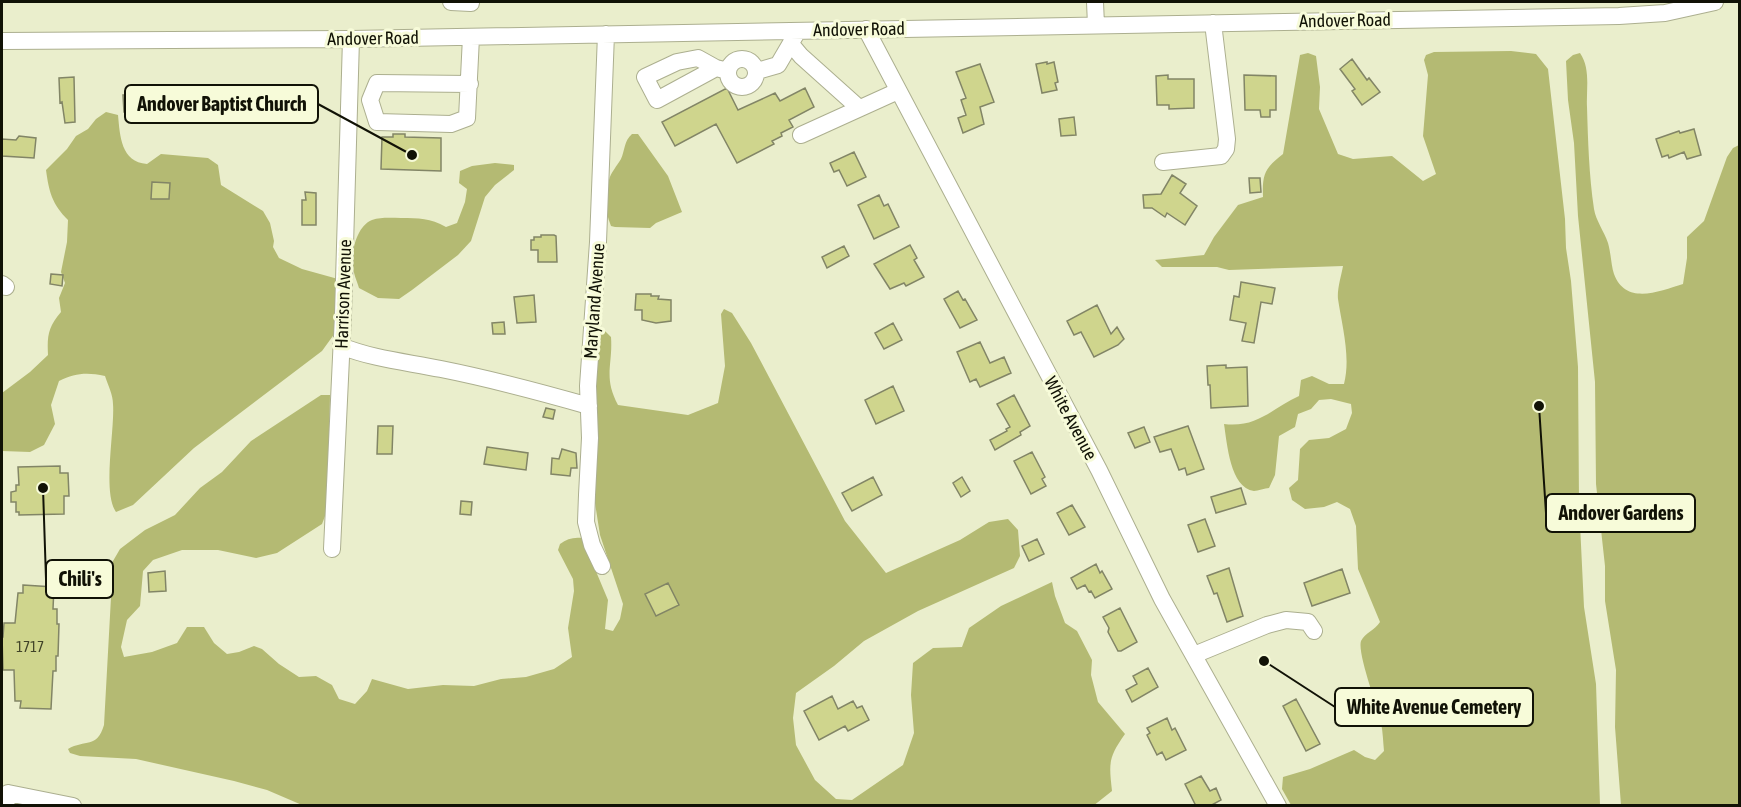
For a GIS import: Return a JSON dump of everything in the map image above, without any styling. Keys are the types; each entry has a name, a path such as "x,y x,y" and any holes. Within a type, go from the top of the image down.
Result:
{"street":[{"path":"452,2 471,3"},
{"path":"1095,2 1096,25"},
{"name":"Andover Road","path":"2,41 351,39 606,34 795,38 866,29 1619,16 1665,13 1715,2"},
{"path":"1163,162 1221,156 1226,149 1227,139 1213,23"},
{"name":"White Avenue","path":"866,29 1099,470 1162,598 1278,806"},
{"name":"Maryland Avenue","path":"602,566 592,544 586,522 590,438 588,386 598,242 606,34"},
{"path":"470,84 377,83 370,100 377,122 451,124 467,118 470,84 471,37"},
{"path":"722,69 698,58 677,62 645,77 657,100 686,84 722,69 741,58 752,62 756,71 778,65 795,38"},
{"path":"795,38 801,56 860,108"},
{"name":"Harrison Avenue","path":"332,549 351,39"},
{"path":"677,62 686,84"},
{"path":"801,135 898,90"},
{"path":"341,346 358,353 530,389 589,406"},
{"path":"1194,654 1267,625 1286,620 1308,622 1314,631"},
{"path":"5,796 73,806"}],"green space":[{"path":"1511,51 1536,54 1548,69 1565,219 1578,367 1579,503 1584,607 1596,684 1600,805 1291,805 1282,789 1283,777 1310,769 1354,750 1375,760 1384,751 1381,723 1361,647 1363,638 1380,622 1358,569 1356,526 1350,509 1337,502 1324,507 1305,509 1292,500 1289,488 1298,480 1300,449 1309,440 1329,438 1346,429 1352,413 1351,404 1331,399 1319,400 1311,409 1298,414 1295,427 1279,436 1275,475 1269,488 1256,491 1246,488 1235,473 1228,453 1224,424 1246,423 1263,416 1299,396 1301,380 1312,376 1329,384 1344,384 1347,363 1338,295 1343,266 1229,270 1217,267 1162,267 1155,260 1204,255 1214,237 1238,205 1263,197 1266,172 1272,163 1283,154 1300,55 1308,53 1316,56 1320,87 1319,109 1338,154 1353,159 1392,156 1423,181 1436,174 1423,136 1428,75 1424,60 1426,55 1434,52"},
{"path":"1580,53 1587,73 1589,158 1594,209 1608,243 1614,274 1619,284 1627,290 1644,294 1683,284 1687,237 1704,221 1727,157 1733,148 1739,145 1739,805 1621,805 1615,727 1616,670 1605,601 1605,566 1596,484 1595,382 1578,216 1574,143 1568,100 1566,61"},
{"path":"106,112 118,115 124,147 127,153 138,162 147,164 161,154 208,158 218,165 221,185 263,211 270,223 273,247 279,258 302,269 338,279 335,333 322,351 194,448 133,505 116,512 112,503 109,476 113,401 105,376 81,374 59,381 51,405 55,424 44,445 30,452 2,451 2,393 48,355 49,332 61,312 59,298 65,283 61,272 67,242 68,220 58,209 52,197 46,170 67,149 76,136 88,129"},
{"path":"632,134 638,134 668,176 682,212 650,228 611,226 607,215 605,197 610,177"},
{"path":"495,163 514,165 514,170 495,185 485,197 471,241 458,255 399,299 378,298 359,288 354,271 353,253 359,233 367,223 375,219 413,218 435,222 446,227 457,223 467,189 459,183 460,171 472,166"},
{"path":"724,309 732,313 751,343 845,521 886,573 960,540 989,522 1008,519 1018,530 1020,556 1014,568 918,611 864,641 796,693 793,718 796,745 815,780 836,799 852,800 903,765 914,733 911,695 913,663 933,648 962,647 969,628 1001,606 1052,582 1065,623 1077,631 1092,660 1091,675 1098,702 1125,734 1115,749 1111,761 1112,791 1093,806 302,805 267,790 136,759 80,756 70,753 68,749 74,746 94,741 104,725 113,561 120,549 145,530 175,515 200,488 222,472 251,441 321,395 330,395 328,508 322,524 277,553 256,558 218,550 182,550 153,560 143,571 140,606 127,620 121,647 124,657 152,652 177,643 187,627 204,627 214,643 227,654 254,646 262,649 299,677 316,676 332,685 339,699 355,704 367,691 372,679 408,689 443,685 474,686 501,679 526,677 554,669 572,657 568,628 574,591 573,579 558,550 560,544 576,538 582,538 608,600 605,629 613,631 620,619 623,604 600,535 592,484 593,395 598,334 604,330 611,337 610,379 613,395 618,405 688,415 718,403 725,366 721,314"}],"building":[{"path":"1352,59 1367,80 1369,78 1380,92 1362,105 1352,91 1355,89 1340,69"},
{"path":"1047,62 1047,64 1054,62 1058,82 1055,83 1057,90 1042,93 1036,64"},
{"path":"980,64 994,102 980,107 984,124 963,133 958,118 966,115 961,100 966,98 956,72"},
{"path":"1168,75 1168,79 1194,79 1194,108 1169,109 1169,105 1157,105 1156,76"},
{"path":"1244,75 1276,76 1276,110 1270,110 1270,117 1261,117 1260,110 1245,110"},
{"path":"74,77 75,122 65,123 62,102 60,103 59,78"},
{"path":"727,88 738,110 775,93 780,101 805,88 814,107 789,120 793,127 772,141 774,144 737,163 716,124 675,146 662,122"},
{"path":"181,94 182,119 158,119 158,112 124,112 123,95"},
{"path":"1074,117 1076,135 1061,136 1059,119"},
{"path":"1694,129 1701,155 1687,159 1684,152 1669,158 1668,155 1662,157 1656,139 1679,131 1680,133"},
{"path":"393,134 405,134 405,137 441,138 441,171 381,169 382,137 393,137"},
{"path":"19,136 36,138 34,158 2,156 2,139 16,140"},
{"path":"854,152 866,177 847,186 839,170 834,172 830,163"},
{"path":"1172,175 1186,184 1180,193 1197,206 1185,225 1167,213 1165,217 1152,208 1144,208 1143,195 1161,194"},
{"path":"1249,178 1260,178 1261,192 1250,193"},
{"path":"152,182 170,183 169,199 151,199"},
{"path":"305,192 316,193 316,225 302,225 302,200 306,200"},
{"path":"879,195 884,206 888,204 899,227 874,239 858,205"},
{"path":"541,235 556,236 557,262 538,262 538,250 531,250 531,240"},
{"path":"910,245 917,258 914,260 924,277 906,286 904,283 890,289 874,264"},
{"path":"844,246 849,256 827,268 822,257"},
{"path":"51,274 63,275 62,286 50,284"},
{"path":"1241,282 1275,288 1272,304 1261,302 1254,343 1242,341 1246,323 1230,320 1234,296 1239,297"},
{"path":"958,291 977,320 960,328 944,299"},
{"path":"636,294 651,294 651,296 659,296 658,299 671,300 671,321 656,323 642,320 642,310 635,310"},
{"path":"534,295 536,322 517,323 514,297"},
{"path":"1097,305 1111,334 1117,327 1124,339 1118,345 1094,357 1081,332 1074,335 1067,321"},
{"path":"504,322 505,334 493,334 492,323"},
{"path":"893,323 902,340 884,349 875,333"},
{"path":"980,342 990,363 1004,357 1011,373 980,387 976,379 970,382 957,352"},
{"path":"1226,365 1226,368 1247,367 1248,406 1211,408 1207,366"},
{"path":"893,386 904,411 876,424 865,400"},
{"path":"1014,395 1030,426 1020,432 1021,435 995,450 990,440 1010,427 997,404"},
{"path":"546,408 555,410 553,419 543,417"},
{"path":"378,426 393,426 392,454 377,454"},
{"path":"1188,426 1204,469 1187,475 1185,468 1179,470 1171,449 1160,452 1154,437"},
{"path":"1144,427 1150,442 1135,448 1128,433"},
{"path":"487,447 528,453 526,470 484,464"},
{"path":"562,449 576,453 577,468 571,468 570,476 551,474 552,458 559,459"},
{"path":"1032,452 1045,477 1042,479 1046,486 1031,494 1014,461"},
{"path":"60,466 60,473 68,473 69,496 64,496 64,514 19,515 19,512 16,512 16,502 11,502 11,492 16,491 16,485 19,485 18,467"},
{"path":"873,477 882,495 852,511 842,493"},
{"path":"962,477 970,491 961,497 953,483"},
{"path":"1241,488 1246,504 1216,513 1211,497"},
{"path":"461,501 472,502 471,515 460,514"},
{"path":"1072,505 1085,527 1069,535 1057,513"},
{"path":"1205,519 1215,546 1198,552 1188,525"},
{"path":"1037,539 1044,554 1029,561 1022,546"},
{"path":"1096,564 1112,589 1095,598 1085,585 1077,589 1071,578"},
{"path":"1229,568 1243,616 1227,622 1217,593 1214,594 1207,576"},
{"path":"1342,569 1350,593 1312,606 1304,583"},
{"path":"165,571 166,591 149,592 148,573"},
{"path":"668,583 679,605 656,616 645,594"},
{"path":"23,585 54,587 53,609 57,609 57,624 59,624 58,656 56,656 56,671 53,671 51,709 20,708 21,701 15,701 14,670 3,670 4,623 15,623 18,593 23,593"},
{"path":"1120,608 1137,642 1118,651 1103,617"},
{"path":"1148,668 1158,687 1132,702 1126,690 1137,684 1133,676"},
{"path":"832,696 838,709 853,701 857,708 862,706 869,720 848,731 845,726 819,740 804,711"},
{"path":"1296,699 1320,744 1306,751 1283,706"},
{"path":"1167,718 1172,730 1175,728 1186,750 1166,760 1162,752 1157,755 1147,735 1150,733 1147,728"},
{"path":"1201,776 1210,791 1216,788 1221,800 1210,806 1196,806 1185,784"}],"place":[{"name":"Andover Baptist Church","path":"412,155"},
{"name":"Andover Gardens","path":"1539,406"},
{"name":"Chili's","path":"43,488"},
{"name":"White Avenue Cemetery","path":"1264,661"}]}
